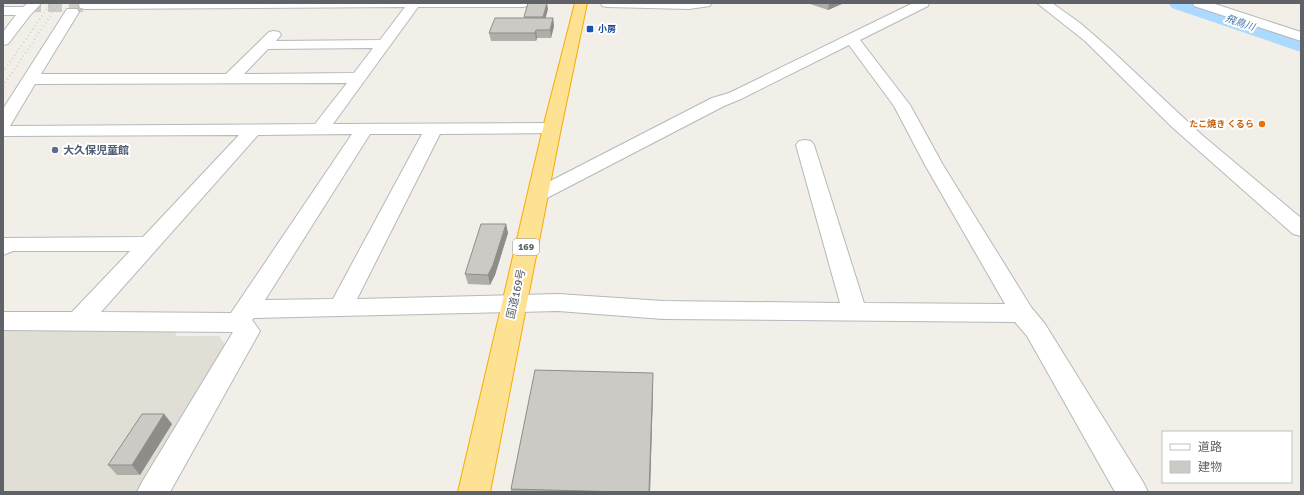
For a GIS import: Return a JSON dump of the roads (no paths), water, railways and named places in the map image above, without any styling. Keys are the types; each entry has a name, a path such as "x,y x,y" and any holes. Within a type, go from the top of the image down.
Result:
{"highway":[{"name":"国道169号","path":"474,492 513,303 581,3"}],"street":[{"path":"3,123 78,7 371,8 388,3 523,3"},
{"path":"321,128 385,44 413,3"},
{"path":"607,3 689,5 705,3"},
{"path":"538,194 718,102 735,96 923,3"},
{"path":"1042,3 1059,13 1080,30 1137,82 1161,107 1301,229"},
{"path":"1199,3 1301,37"},
{"path":"3,5 30,6"},
{"path":"3,11 30,6"},
{"path":"3,40 30,6"},
{"path":"851,38 902,105 934,164 1022,313 1036,330 1132,492"},
{"path":"231,78 269,40 385,44"},
{"path":"32,79 359,78"},
{"path":"3,131 321,128 552,128"},
{"path":"154,492 247,331 243,316 365,128"},
{"path":"340,308 434,128"},
{"path":"79,321 254,129"},
{"path":"805,145 854,311"},
{"path":"3,248 8,244 148,244"},
{"path":"3,321 79,321 243,316 340,308 513,303 605,305 663,310 1022,313"}],"waterway":[{"name":"飛鳥川","path":"1180,3 1301,44"}],"tunnel":[{"path":"27,5 85,5"}],"railway":[{"path":"3,72 51,3"},
{"path":"3,86 59,3"}],"place":[{"name":"小房","path":"590,29"},
{"name":"たこ焼き くるら","path":"1262,124"},
{"name":"大久保児童館","path":"55,150"}]}
